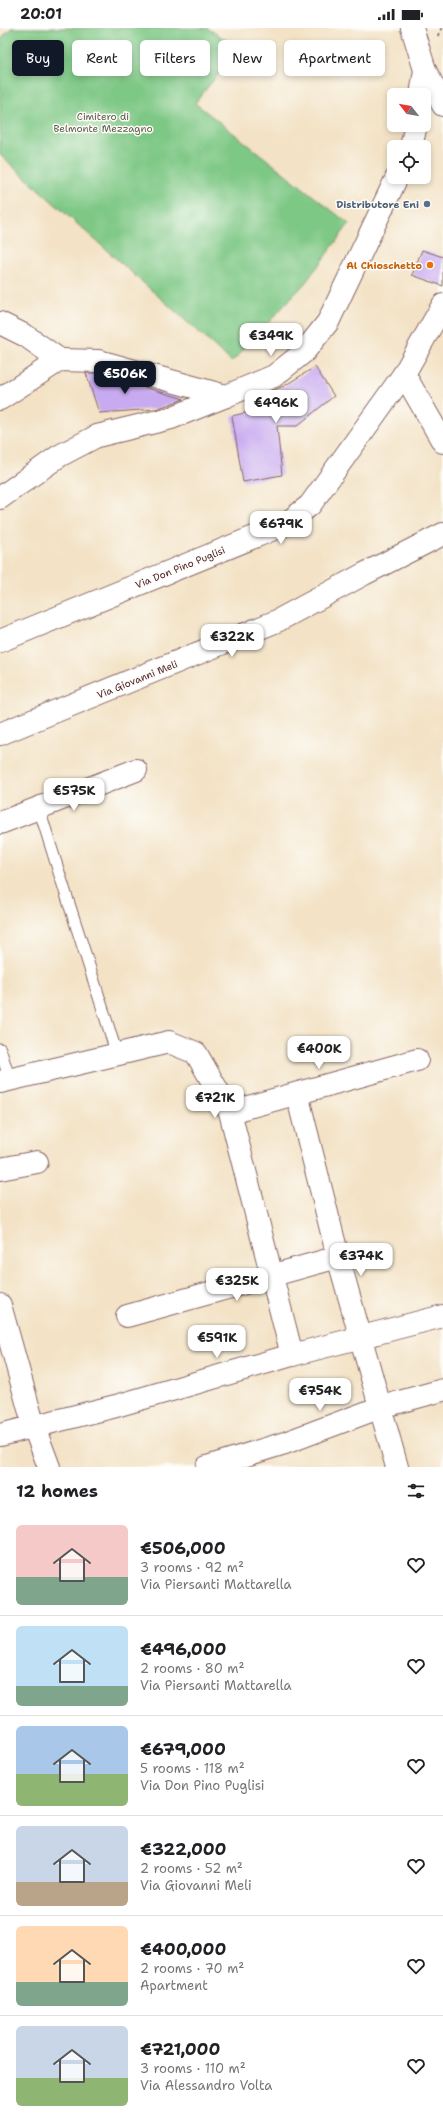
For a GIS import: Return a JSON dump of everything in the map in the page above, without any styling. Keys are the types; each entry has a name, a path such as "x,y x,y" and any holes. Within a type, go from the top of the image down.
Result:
{"street":[{"path":"412,28 425,70 443,105"},
{"path":"422,88 425,70"},
{"path":"0,498 59,456 97,436 171,418 274,376 304,352 328,322 394,184"},
{"name":"Via Don Pino Puglisi","path":"0,641 286,524 310,504 404,374 443,305"},
{"path":"0,323 26,336 60,360 100,361 226,396"},
{"path":"0,399 60,360"},
{"path":"404,374 441,432"},
{"name":"Via Giovanni Meli","path":"0,734 277,621 364,574 443,534"},
{"path":"0,823 136,770"},
{"path":"5,1081 169,1042 196,1053 230,1112 273,1274 292,1355"},
{"path":"230,1112 417,1060"},
{"path":"297,1094 338,1257 397,1467"},
{"path":"0,1169 37,1162"},
{"path":"127,1316 338,1257"},
{"path":"0,1305 5,1336 34,1427 49,1467"},
{"path":"0,1435 116,1406 292,1355 361,1339 443,1316"},
{"path":"207,1467 285,1443 381,1407 443,1390"}],"lane":[{"path":"39,808 65,895 90,964 117,1055"},
{"path":"0,1049 5,1081"}],"green space":[{"name":"Cimitero di Belmonte Mezzagno","path":"11,28 207,28 226,40 218,40 218,74 195,103 349,224 306,282 232,362 0,155 0,40"}],"building":[{"name":"Al Chioschetto","path":"422,250 443,257 443,286 412,275"},
{"path":"315,367 334,396 297,426 277,426 282,475 243,482 232,416 269,407 264,394 284,386"},
{"path":"86,373 97,373 184,399 156,409 99,413"}],"place":[{"name":"Distributore Eni","path":"427,204"},
{"name":"Al Chioschetto","path":"430,265"}]}
